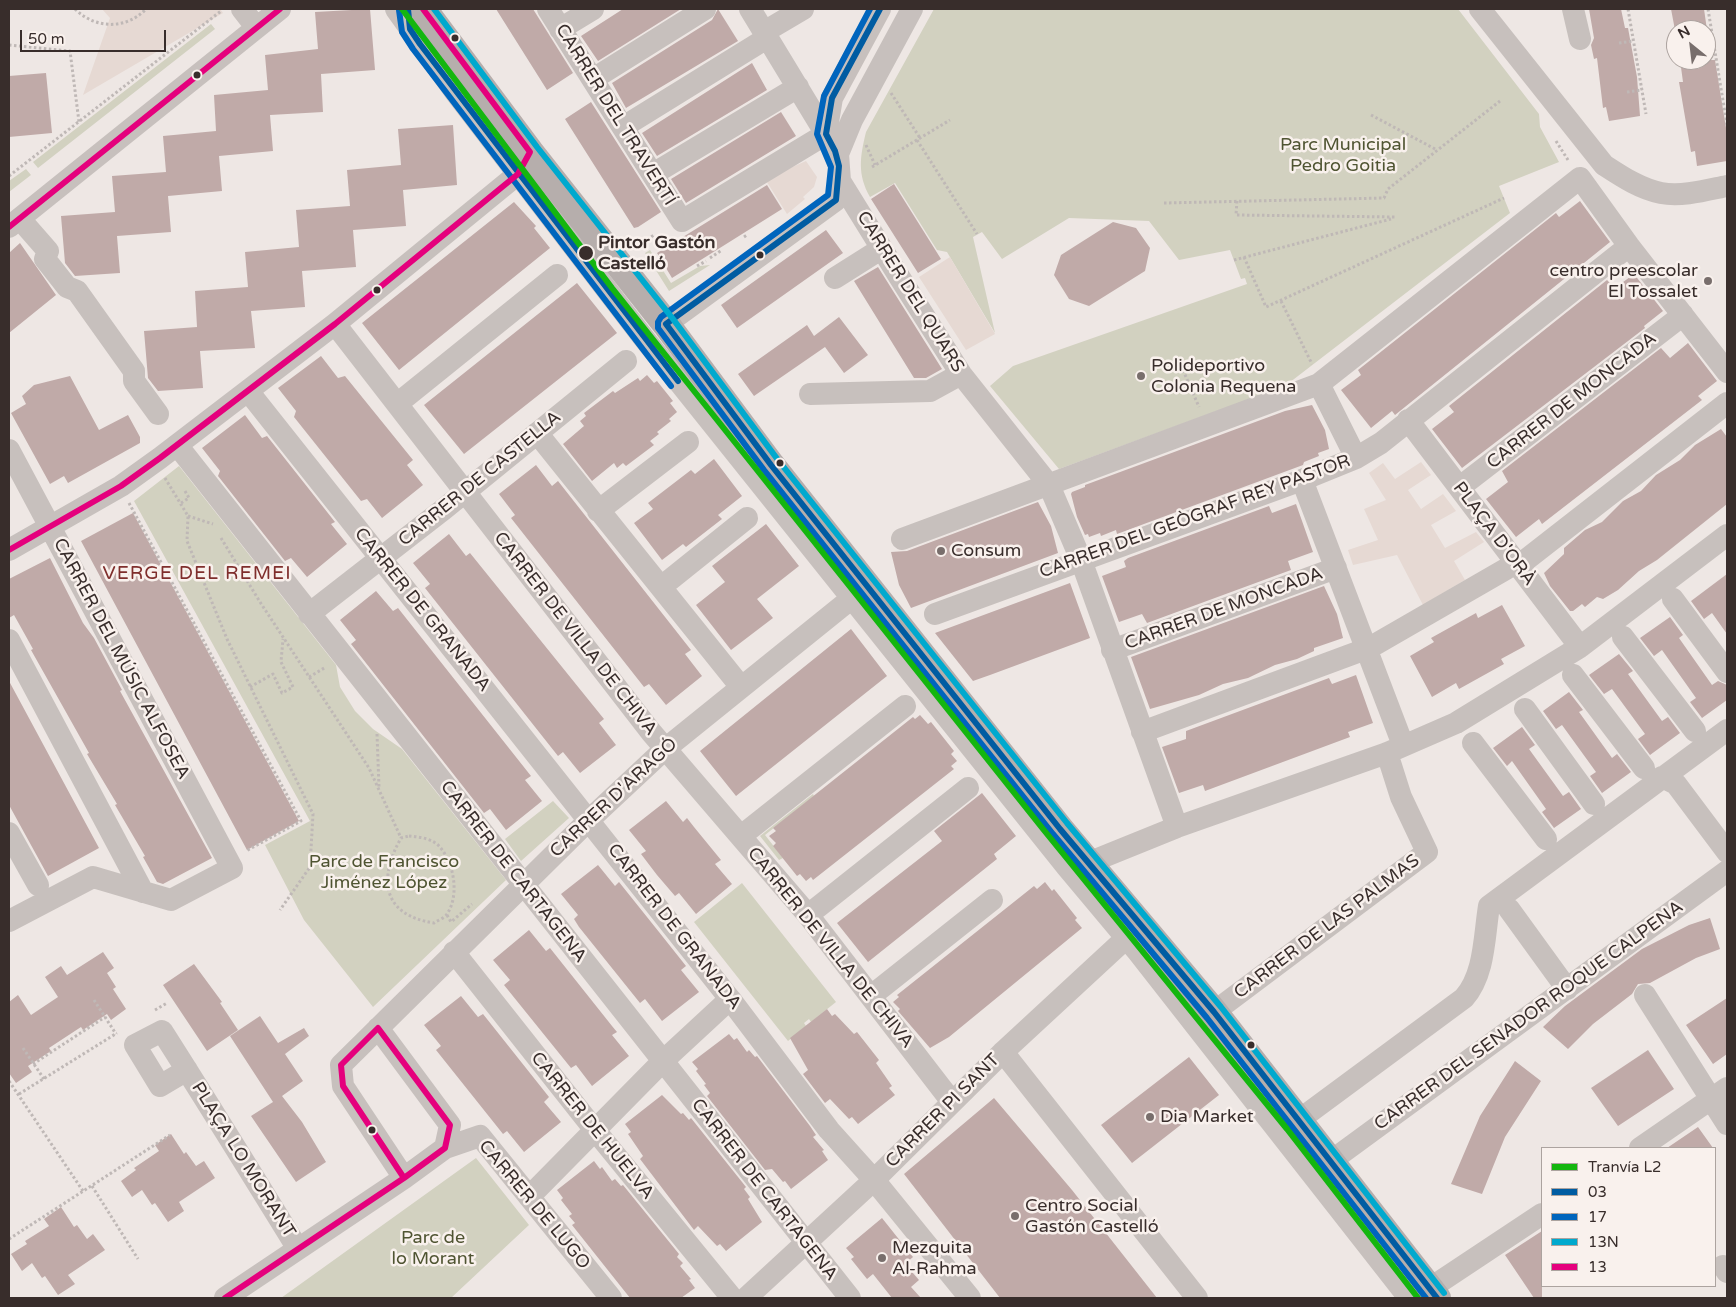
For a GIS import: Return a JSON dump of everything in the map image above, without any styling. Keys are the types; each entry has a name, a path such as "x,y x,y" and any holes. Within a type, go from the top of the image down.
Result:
{"main road":[{"path":"413,16 524,163 666,324 771,465 860,592 1088,863 1133,931 1214,1012 1331,1161 1425,1295"}],"street":[{"path":"242,9 256,26"},
{"path":"158,414 134,381 134,371 77,290 67,287 45,259 48,251 14,223 256,26 280,9"},
{"path":"396,9 413,16"},
{"name":"CARRER DEL TRAVERTÍ","path":"548,9 682,221 826,134"},
{"path":"560,29 593,9"},
{"path":"593,79 705,9"},
{"name":"CARRER DEL QUARS","path":"750,9 838,154 840,181 961,374 1049,485 1081,560 1177,827"},
{"path":"623,127 803,9"},
{"path":"826,134 832,98 880,9"},
{"path":"838,154 852,120 912,9"},
{"path":"1480,9 1604,165 1628,181 1661,193 1694,192 1727,186"},
{"path":"1573,9 1580,39"},
{"path":"653,174 798,87"},
{"path":"9,550 51,528 121,486 177,445 335,324 524,163 650,346 860,592 1425,1295 1541,1215"},
{"path":"902,539 1049,485 1316,374 1580,178 1629,246 1727,372"},
{"path":"666,324 836,200 840,181"},
{"name":"CARRER DEL GEÒGRAF REY PASTOR","path":"935,614 1302,480 1356,458 1381,443 1629,246"},
{"path":"835,278 874,254"},
{"path":"397,404 557,275"},
{"name":"CARRER DE MONCADA","path":"1460,487 1683,315"},
{"name":"CARRER DE VILLA DE CHIVA","path":"335,324 665,750 808,915 952,1102"},
{"name":"CARRER DE CASTELLA","path":"309,614 465,492 626,361"},
{"path":"810,394 930,391 961,374"},
{"path":"1316,374 1356,458"},
{"name":"CARRER DE GRANADA","path":"248,391 730,999 829,1130 874,1180 970,1298"},
{"path":"1512,568 1727,403"},
{"name":"PLAÇA D'ORÀ","path":"1408,420 1460,487 1512,568 1580,647"},
{"path":"537,433 741,687"},
{"path":"598,511 688,442"},
{"name":"CARRER DE CARTAGENA","path":"177,445 850,1298"},
{"name":"CARRER DEL MÚSIC ALFOSEA","path":"9,450 238,860"},
{"path":"1302,480 1336,568 1371,646 1395,749"},
{"path":"661,587 747,518"},
{"path":"1088,863 1177,827 1395,749 1456,723 1580,647 1727,536"},
{"name":"CARRER DE MONCADA","path":"1112,650 1336,568"},
{"name":"PLAÇA D'ORÀ","path":"1142,732 1371,646 1512,568"},
{"name":"CARRER D'ARAGÓ","path":"378,1028 589,820 665,750 860,592"},
{"path":"1673,599 1727,672"},
{"path":"1623,637 1694,731"},
{"path":"9,640 143,892"},
{"path":"1573,674 1653,772 1676,784 1727,852"},
{"path":"741,836 905,706"},
{"path":"1525,709 1594,804"},
{"path":"1299,1120 1464,998 1473,987 1478,975 1499,908 1653,772 1727,730"},
{"path":"1473,743 1546,839"},
{"name":"CARRER DE LAS PALMAS","path":"1214,1012 1427,852 1401,796 1395,749"},
{"path":"808,915 968,788"},
{"path":"9,833 38,885"},
{"path":"9,921 93,877 172,900 238,860"},
{"name":"CARRER DEL SENADOR ROQUE CALPENA","path":"1331,1161 1727,871"},
{"path":"871,996 992,900"},
{"path":"1499,908 1567,989"},
{"name":"CARRER PI SANT","path":"746,1298 874,1180 1003,1052 1133,931"},
{"name":"CARRER DE HUELVA","path":"454,952 594,1130 732,1298"},
{"path":"1645,995 1719,1094 1727,1124"},
{"path":"529,1197 663,1061 730,999"},
{"path":"225,1298 404,1178 445,1148 450,1125 378,1028 341,1065 343,1086 404,1178"},
{"path":"1003,1052 1196,1298"},
{"name":"PLAÇA LO MORANT","path":"187,1070 298,1249"},
{"path":"1644,1147 1719,1094"},
{"name":"CARRER DE LUGO","path":"445,1148 480,1136 611,1298"}],"path":[{"path":"75,9 82,16 96,23 112,25 127,22 140,15 146,9"},
{"path":"9,176 224,9"},
{"path":"1628,9 1646,114"},
{"path":"1708,9 1727,124"},
{"path":"1619,43 1633,41"},
{"path":"9,45 70,51 79,122"},
{"path":"1628,92 1642,90"},
{"path":"891,93 977,234"},
{"path":"1164,203 1384,198 1388,189 1500,101"},
{"path":"1371,115 1437,150"},
{"path":"865,146 874,166 950,120"},
{"path":"1244,257 1266,308 1504,198"},
{"path":"1234,260 1396,218 1236,215 1237,202"},
{"path":"629,250 654,235"},
{"path":"710,258 722,250"},
{"path":"697,266 706,260"},
{"path":"1281,301 1316,374"},
{"path":"1183,370 1201,413"},
{"path":"164,475 188,516 187,541 227,639 313,814 310,867 280,910"},
{"path":"180,503 189,498"},
{"path":"128,501 301,821 238,860"},
{"path":"188,516 213,524 283,638 369,768 401,838 391,866 388,888 390,899 397,908 419,920 434,923 447,915 454,889 445,855 438,845 428,839 409,836 401,838"},
{"path":"250,687 273,674 282,693 293,687 281,662 283,638"},
{"path":"309,677 329,665"},
{"path":"377,728 379,790"},
{"path":"447,915 451,922 467,908"},
{"path":"94,1000 116,1034"},
{"path":"152,1012 167,1003"},
{"path":"33,1064 105,1017"},
{"path":"19,1094 123,1030"},
{"path":"23,1048 44,1079"},
{"path":"9,1081 83,1191"},
{"path":"9,1239 170,1135"},
{"path":"92,1185 138,1259"}],"green space":[{"name":"Parc Municipal Pedro Goitia","path":"934,9 1458,9 1539,114 1540,127 1559,162 1499,186 1510,213 1285,386 1059,469 990,386 1013,366 1247,284 1245,278 1241,279 1230,250 1179,260 1149,221 1069,218 1002,259 982,232 973,237 995,333 947,252 937,250 895,183 870,197 861,173 861,157 866,132"},
{"path":"211,24 215,29 38,168 33,162"},
{"path":"26,169 31,175 9,192 9,181"},
{"path":"650,250 671,283 700,266 710,265 669,291 645,253"},
{"name":"Parc de Francisco Jiménez López","path":"179,466 336,665 340,687 355,711 373,729 402,749 506,880 373,1007 304,920 265,845 310,821 134,501"},
{"path":"813,794 814,796 765,835 783,858 779,860 760,836"},
{"path":"553,801 569,818 521,861 505,839"},
{"path":"742,883 836,1002 811,1022 809,1019 804,1023 806,1026 788,1041 694,922"},
{"name":"Parc de lo Morant","path":"476,1158 529,1225 451,1298 281,1298"}],"shaded area":[{"path":"102,9 220,9 223,13 83,95 110,18"},
{"path":"806,161 817,177 814,187 803,197 805,199 787,214 765,179"},
{"path":"950,257 995,334 966,350 919,277"},
{"path":"1421,462 1431,475 1408,490 1421,509 1443,494 1456,511 1431,525 1445,548 1476,532 1484,542 1454,561 1465,580 1423,605 1397,555 1353,565 1348,550 1378,540 1364,509 1386,500 1369,473 1383,463 1395,479"}],"building":[{"path":"370,9 375,70 321,74 323,112 270,115 273,151 219,156 222,191 168,196 171,232 117,236 120,273 75,276 65,263 61,216 115,212 112,176 166,172 163,136 216,131 214,95 268,90 265,55 318,49 315,12"},
{"path":"496,9 533,9 573,73 547,90"},
{"path":"623,9 681,9 598,61 581,36"},
{"path":"718,9 738,41 626,108 612,83 712,20"},
{"path":"1589,9 1621,9 1625,28 1628,28 1637,77 1640,116 1609,121 1606,107 1603,108 1597,58 1594,59 1591,45 1594,38"},
{"path":"1671,9 1704,9 1706,20 1673,20"},
{"path":"752,63 767,90 657,156 642,133"},
{"path":"1716,66 1727,134 1727,161 1697,166 1695,151 1691,152 1679,82 1683,82 1681,70 1716,70"},
{"path":"46,73 52,133 9,137 9,76"},
{"path":"591,102 661,212 638,227 634,228 565,119"},
{"path":"781,112 796,136 686,203 671,179"},
{"path":"453,125 457,185 403,190 406,226 353,230 356,267 302,271 305,307 251,311 255,348 200,351 203,388 158,391 148,378 144,331 197,327 195,291 248,287 245,252 299,247 296,210 350,206 347,170 401,165 398,129"},
{"path":"894,184 941,259 918,273 871,199"},
{"path":"767,185 782,209 672,278 657,253"},
{"path":"1580,201 1610,242 1395,415 1392,411 1371,428 1341,390 1361,375 1358,370 1556,213 1559,217"},
{"path":"514,202 536,226 534,228 550,248 399,370 362,323"},
{"path":"1113,222 1136,228 1150,248 1145,271 1089,306 1069,299 1054,275 1061,255"},
{"path":"826,230 843,253 737,328 721,305"},
{"path":"20,243 56,295 9,333 9,253"},
{"path":"878,267 942,369 926,378 914,378 854,281"},
{"path":"1634,274 1663,311 1644,326 1645,328 1462,468 1432,429 1454,412 1449,406 1607,280 1615,288"},
{"path":"577,283 617,333 464,454 424,405"},
{"path":"839,317 868,355 844,373 825,347 754,396 738,374 807,325 814,336"},
{"path":"1688,343 1717,381 1698,396 1702,400 1542,524 1539,519 1516,537 1486,499 1508,482 1502,471 1661,348 1670,358"},
{"path":"321,356 338,378 345,376 413,460 407,465 423,485 382,518 367,499 361,501 294,417 296,411 278,388"},
{"path":"647,375 654,383 657,381 673,401 670,403 677,412 669,419 671,421 657,432 659,434 650,441 654,445 626,466 623,463 617,468 614,463 592,481 563,444 584,426 580,421 586,416 584,413 613,391 615,393 638,378 640,381"},
{"path":"70,376 99,430 128,415 140,437 140,443 68,483 64,476 50,484 11,413 26,404 22,396 34,385"},
{"path":"1312,405 1325,430 1329,449 1318,453 1319,456 1304,462 1303,465 1117,534 1116,530 1101,536 1100,533 1089,537 1088,534 1085,535 1077,517 1072,492 1085,487 1085,485 1285,411"},
{"path":"245,415 262,438 267,436 335,522 331,524 347,544 307,577 291,558 285,561 218,476 220,471 202,448"},
{"path":"1721,429 1727,437 1727,504 1657,560 1639,571 1618,590 1603,599 1597,597 1585,607 1582,604 1573,611 1570,611 1550,586 1544,573 1564,554 1564,548 1585,530 1602,522 1623,501 1641,491 1656,475 1680,460 1695,445"},
{"path":"714,459 742,496 718,515 722,519 686,547 683,544 662,560 634,523 653,509 648,503 691,470 695,474"},
{"path":"536,465 552,486 558,481 691,650 685,654 702,676 666,705 649,684 644,687 511,518 515,515 499,494"},
{"path":"1038,502 1051,526 1058,553 911,608 899,585 891,552 907,551"},
{"path":"1296,504 1313,552 1288,561 1291,570 1147,623 1142,614 1119,622 1102,576 1126,567 1124,561 1128,558 1269,506 1272,513"},
{"path":"133,513 299,821 247,850 81,541"},
{"path":"766,524 799,566 757,599 773,618 731,650 696,605 725,582 712,566"},
{"path":"449,534 466,556 470,553 604,719 599,723 616,745 580,773 563,752 558,756 425,588 430,584 413,563"},
{"path":"50,558 83,623 94,638 122,690 120,691 212,858 163,884 157,882 143,857 145,856 87,754 89,753 31,650 33,649 14,615 9,618 9,579"},
{"path":"1727,574 1727,634 1712,613 1704,619 1691,601"},
{"path":"1070,583 1090,638 973,681 935,633"},
{"path":"1324,586 1337,614 1343,638 1314,648 1314,651 1297,659 1275,665 1248,678 1223,684 1199,695 1150,709 1131,657"},
{"path":"376,591 393,611 398,608 531,776 525,780 542,801 506,830 490,809 484,813 351,644 356,640 340,620"},
{"path":"1502,605 1525,646 1501,659 1504,664 1459,689 1456,683 1432,697 1410,656 1434,642 1431,638 1476,613 1478,618"},
{"path":"1670,617 1683,635 1679,638 1712,685 1718,681 1727,685 1727,700 1702,718 1690,702 1696,698 1662,650 1654,656 1640,638"},
{"path":"851,629 887,676 736,796 700,751"},
{"path":"1619,654 1633,671 1628,674 1662,721 1668,717 1680,733 1650,755 1638,739 1645,734 1612,689 1604,694 1589,675"},
{"path":"1356,675 1373,723 1348,732 1350,737 1205,791 1203,785 1179,793 1162,747 1186,739 1186,731 1329,678 1332,684"},
{"path":"9,681 99,848 48,876 9,805"},
{"path":"1569,692 1583,710 1579,712 1612,758 1617,754 1631,772 1602,793 1590,776 1596,772 1562,725 1556,729 1543,711"},
{"path":"920,715 928,724 931,722 954,751 951,754 957,761 951,766 954,769 813,880 811,877 806,881 800,874 797,876 773,846 776,843 769,836 776,831 773,828 913,717 915,719"},
{"path":"1522,727 1535,745 1529,749 1563,796 1569,792 1581,809 1554,828 1542,812 1546,809 1512,761 1507,766 1493,748"},
{"path":"982,793 1016,836 994,854 997,859 868,962 837,923 942,841 934,831"},
{"path":"666,801 683,822 687,818 721,860 715,864 732,884 696,914 679,893 675,896 657,875 641,854 646,851 629,830"},
{"path":"598,865 615,886 619,882 659,932 686,966 681,970 699,992 662,1021 645,999 640,1003 579,927 574,919 578,915 561,894"},
{"path":"1045,882 1052,891 1054,889 1077,918 1075,920 1082,928 949,1037 930,1048 898,1011 900,1009 893,1002 899,997 897,995 1034,886 1037,889"},
{"path":"1710,918 1720,949 1696,958 1650,983 1638,984 1632,994 1593,1024 1568,1049 1543,1027 1565,1006 1642,949 1689,925"},
{"path":"529,930 546,951 550,948 617,1032 612,1035 629,1056 592,1086 576,1065 571,1068 504,985 510,980 493,960"},
{"path":"103,952 114,968 107,973 116,987 113,989 126,1009 111,1020 107,1014 83,1030 81,1027 49,1048 51,1051 28,1066 32,1072 16,1083 9,1073 9,1002 18,995 31,1015 58,997 45,977 61,966 67,975"},
{"path":"194,964 222,1002 220,1003 238,1030 207,1051 163,985"},
{"path":"461,996 478,1017 483,1014 549,1097 544,1102 561,1122 524,1152 507,1131 503,1134 436,1050 441,1046 424,1025"},
{"path":"1727,998 1727,1054 1713,1064 1686,1025"},
{"path":"827,1009 832,1016 835,1014 854,1034 857,1032 879,1060 876,1063 892,1086 889,1088 895,1095 858,1124 852,1117 849,1119 830,1099 825,1103 803,1074 808,1070 790,1038"},
{"path":"260,1016 278,1043 304,1028 309,1036 285,1054 303,1081 282,1096 302,1122 326,1162 296,1182 251,1116 273,1102 230,1036"},
{"path":"729,1034 734,1040 737,1038 747,1052 749,1050 755,1057 757,1056 810,1126 816,1135 813,1137 824,1150 822,1151 828,1160 791,1189 772,1169 765,1170 707,1096 710,1093 696,1071 698,1069 692,1062"},
{"path":"1648,1050 1674,1089 1618,1126 1591,1088"},
{"path":"1189,1057 1219,1095 1132,1163 1101,1125"},
{"path":"1515,1061 1541,1081 1505,1137 1482,1194 1451,1184 1480,1116"},
{"path":"662,1095 681,1114 683,1113 689,1120 691,1118 746,1187 744,1189 750,1197 748,1199 762,1222 726,1251 720,1244 717,1246 698,1226 694,1230 640,1159 643,1156 628,1134 631,1132 625,1124"},
{"name":"Centro Social Gastón Castelló","path":"994,1098 1072,1190 1157,1298 1000,1298 904,1174"},
{"path":"1698,1127 1712,1147 1668,1147"},
{"path":"171,1134 184,1154 186,1152 196,1166 204,1161 215,1178 179,1202 184,1211 168,1222 155,1203 152,1205 142,1190 132,1197 121,1181 136,1170 134,1168 159,1151 155,1145"},
{"path":"594,1161 600,1169 602,1167 612,1181 615,1179 621,1186 623,1185 679,1254 677,1257 683,1263 680,1266 691,1279 689,1280 695,1288 681,1298 630,1298 572,1225 575,1223 569,1216 572,1214 561,1200 563,1198 557,1190"},
{"path":"61,1207 74,1227 77,1225 87,1239 93,1234 105,1250 68,1275 75,1284 58,1295 45,1276 42,1278 32,1263 22,1271 11,1254 27,1244 25,1241 49,1226 44,1219"},
{"name":"Mezquita Al-Rahma","path":"882,1218 913,1257 905,1264 919,1280 911,1287 921,1298 892,1298 873,1274 867,1279 851,1259 854,1257 846,1248"},
{"path":"1541,1232 1542,1298 1534,1298 1505,1255"}],"tram line":[{"name":"L2","path":"402,9 612,288 1043,829 1287,1129 1418,1298"}],"transit line":[{"name":"13","path":"9,227 280,9"},
{"name":"03","path":"408,9 410,29 420,44 678,381"},
{"name":"13","path":"9,550 121,486 160,458 335,324 518,174 530,152 423,9"},
{"name":"13N","path":"434,9 537,147 673,319 778,460 1067,823 1221,1007 1444,1293"},
{"name":"17","path":"870,9 824,96 817,134 831,167 828,195 661,317 658,322 658,328 764,470 1053,834 1207,1018 1426,1298"},
{"name":"03","path":"880,9 832,98 826,134 835,151 839,166 836,200 666,324 771,465 1060,829 1214,1012 1437,1298"},
{"name":"17","path":"399,10 402,32 413,49 671,386"},
{"name":"13","path":"378,1028 450,1125 445,1148 404,1178 343,1086 341,1065 378,1028"},
{"name":"13","path":"225,1298 404,1178"}],"place":[{"name":"Pintor Gastón Castelló","path":"586,253"},
{"name":"centro preescolar El Tossalet","path":"1708,281"},
{"name":"Polideportivo Colonia Requena","path":"1141,376"},
{"name":"Consum","path":"941,551"},
{"name":"Dia Market","path":"1150,1117"},
{"name":"Centro Social Gastón Castelló","path":"1015,1216"},
{"name":"Mezquita Al-Rahma","path":"882,1258"}],"district":[{"name":"VERGE DEL REMEI","path":"197,574"}]}
